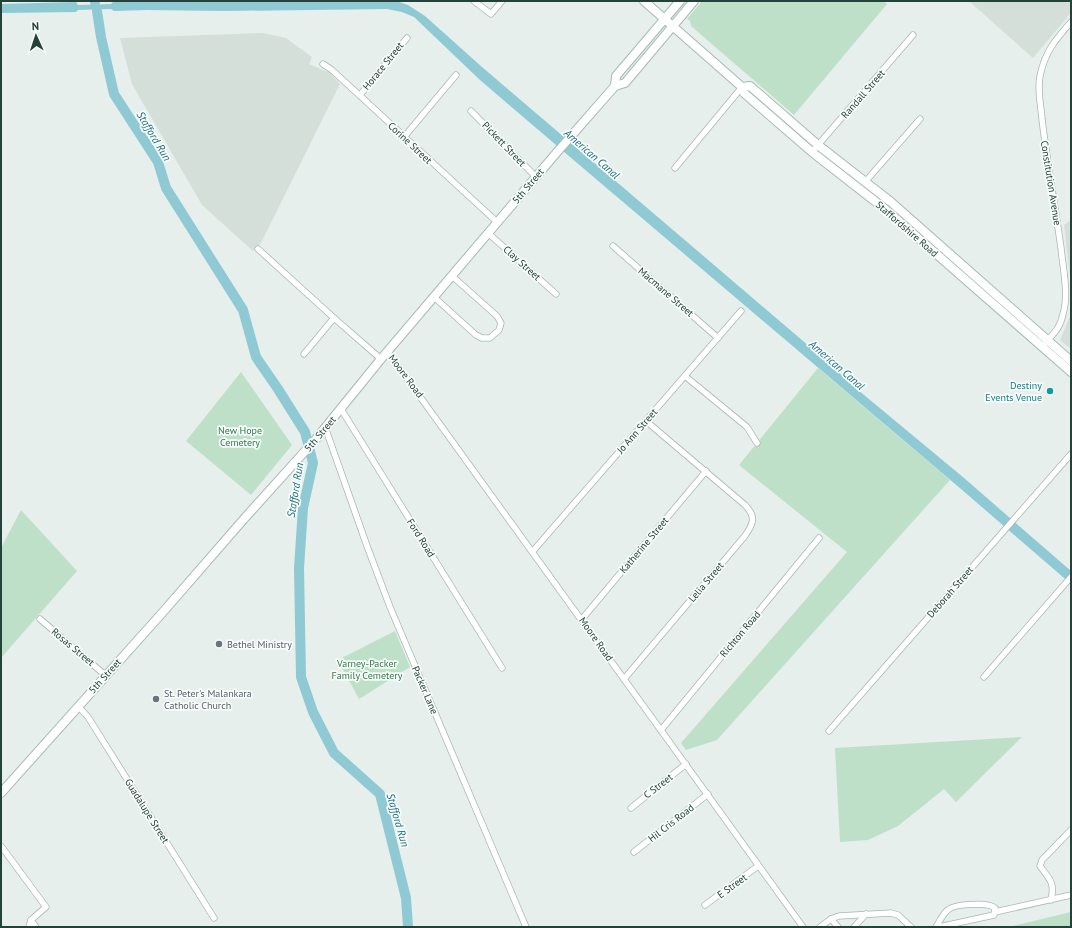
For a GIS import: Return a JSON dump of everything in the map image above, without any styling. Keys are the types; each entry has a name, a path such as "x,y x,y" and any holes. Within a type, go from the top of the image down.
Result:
{"main road":[{"name":"Staffordshire Road","path":"644,1 742,87 744,93 812,152 885,209 1071,372"},
{"name":"5th Street","path":"1,793 255,506 300,458 387,351 615,86 616,76 680,1"},
{"name":"5th Street","path":"615,86 625,84 694,1"},
{"path":"634,55 645,60"},
{"name":"Staffordshire Road","path":"742,87 750,86 818,145 896,207 1071,360"}],"street":[{"path":"474,1 491,14 502,1"},
{"name":"Constitution Avenue","path":"1042,346 1056,331 1061,321 1064,313 1066,298 1064,272 1044,138 1039,89 1044,60 1050,48 1071,22"},
{"name":"Randall Street","path":"812,152 914,36"},
{"name":"Horace Street","path":"360,96 406,38"},
{"name":"Corine Street","path":"323,64 332,70 497,222"},
{"path":"404,137 456,75"},
{"path":"675,168 742,87"},
{"name":"Pickett Street","path":"471,111 536,177"},
{"path":"865,182 920,119"},
{"name":"Clay Street","path":"488,233 556,294"},
{"name":"Macmane Street","path":"613,246 718,338"},
{"name":"Moore Road","path":"258,248 381,359"},
{"path":"434,297 482,338 490,338 499,330 501,322 497,316 452,276"},
{"name":"Jo Ann Street","path":"533,551 742,311"},
{"path":"304,354 334,318"},
{"name":"Moore Road","path":"387,351 533,551 803,927"},
{"path":"685,376 747,427 757,443"},
{"name":"Ford Road","path":"341,409 502,668"},
{"name":"Lelia Street","path":"624,679 751,527 753,520 749,509 646,421"},
{"name":"Packer Lane","path":"325,427 390,607 526,927"},
{"name":"Deborah Street","path":"829,731 1071,454"},
{"name":"Katherine Street","path":"582,619 706,472"},
{"name":"Richton Road","path":"661,730 819,538"},
{"path":"984,677 1071,577"},
{"name":"Rosas Street","path":"40,619 106,675"},
{"name":"Guadalupe Street","path":"78,706 88,717 214,918"},
{"name":"C Street","path":"631,808 686,764"},
{"name":"Hil Cris Road","path":"634,852 708,794"},
{"path":"1051,900 1054,888 1040,866 1042,860 1071,830"},
{"path":"1,846 46,907 31,920 29,927"},
{"name":"E Street","path":"705,905 758,866"},
{"path":"937,927 994,915 995,912 1071,895"},
{"path":"937,927 945,912 954,907 989,904 995,908 995,912"},
{"path":"820,927 831,919 839,916 894,913 911,927"},
{"path":"854,927 866,914"},
{"path":"831,919 838,927"},
{"path":"31,920 36,927"}],"shaded area":[{"path":"969,1 1071,1 1071,13 1033,58"},
{"path":"263,33 286,38 312,57 309,64 330,73 340,84 261,243 253,251 202,205 132,84 120,38"},
{"path":"1071,220 1071,285 1064,225"},
{"path":"1071,314 1071,349 1060,340"}],"green space":[{"path":"702,1 884,1 887,4 794,115 691,26 690,21 687,19"},
{"path":"818,368 950,480 717,740 686,750 681,743 847,552 739,465"},
{"name":"New Hope Cemetery","path":"241,372 292,445 251,495 186,441"},
{"path":"21,510 77,571 1,658 1,548"},
{"name":"Varney-Packer Family Cemetery","path":"395,631 410,667 359,699 338,660"},
{"path":"1022,737 956,802 944,789 898,826 868,840 840,842 835,748"},
{"path":"1071,912 1071,927 1009,927"}],"water":[{"name":"American Canal","path":"396,1 408,5 425,16 482,67 823,358 852,385 964,478 1071,571 1071,584 480,80 414,17 402,12 387,9 114,11 111,9 78,10 76,12 1,13 1,4 76,2 78,5 111,4 113,2"}],"waterway":[{"name":"Stafford Run","path":"97,11 101,37 114,94 158,162 166,188 243,310 256,357 305,432 313,463 303,508 299,568 301,677 313,712 334,753 380,794 406,898 408,927"}],"place":[{"name":"Destiny Events Venue","path":"1050,391"},
{"name":"Bethel Ministry","path":"219,644"},
{"name":"St. Peter's Malankara Catholic Church","path":"156,699"}]}
